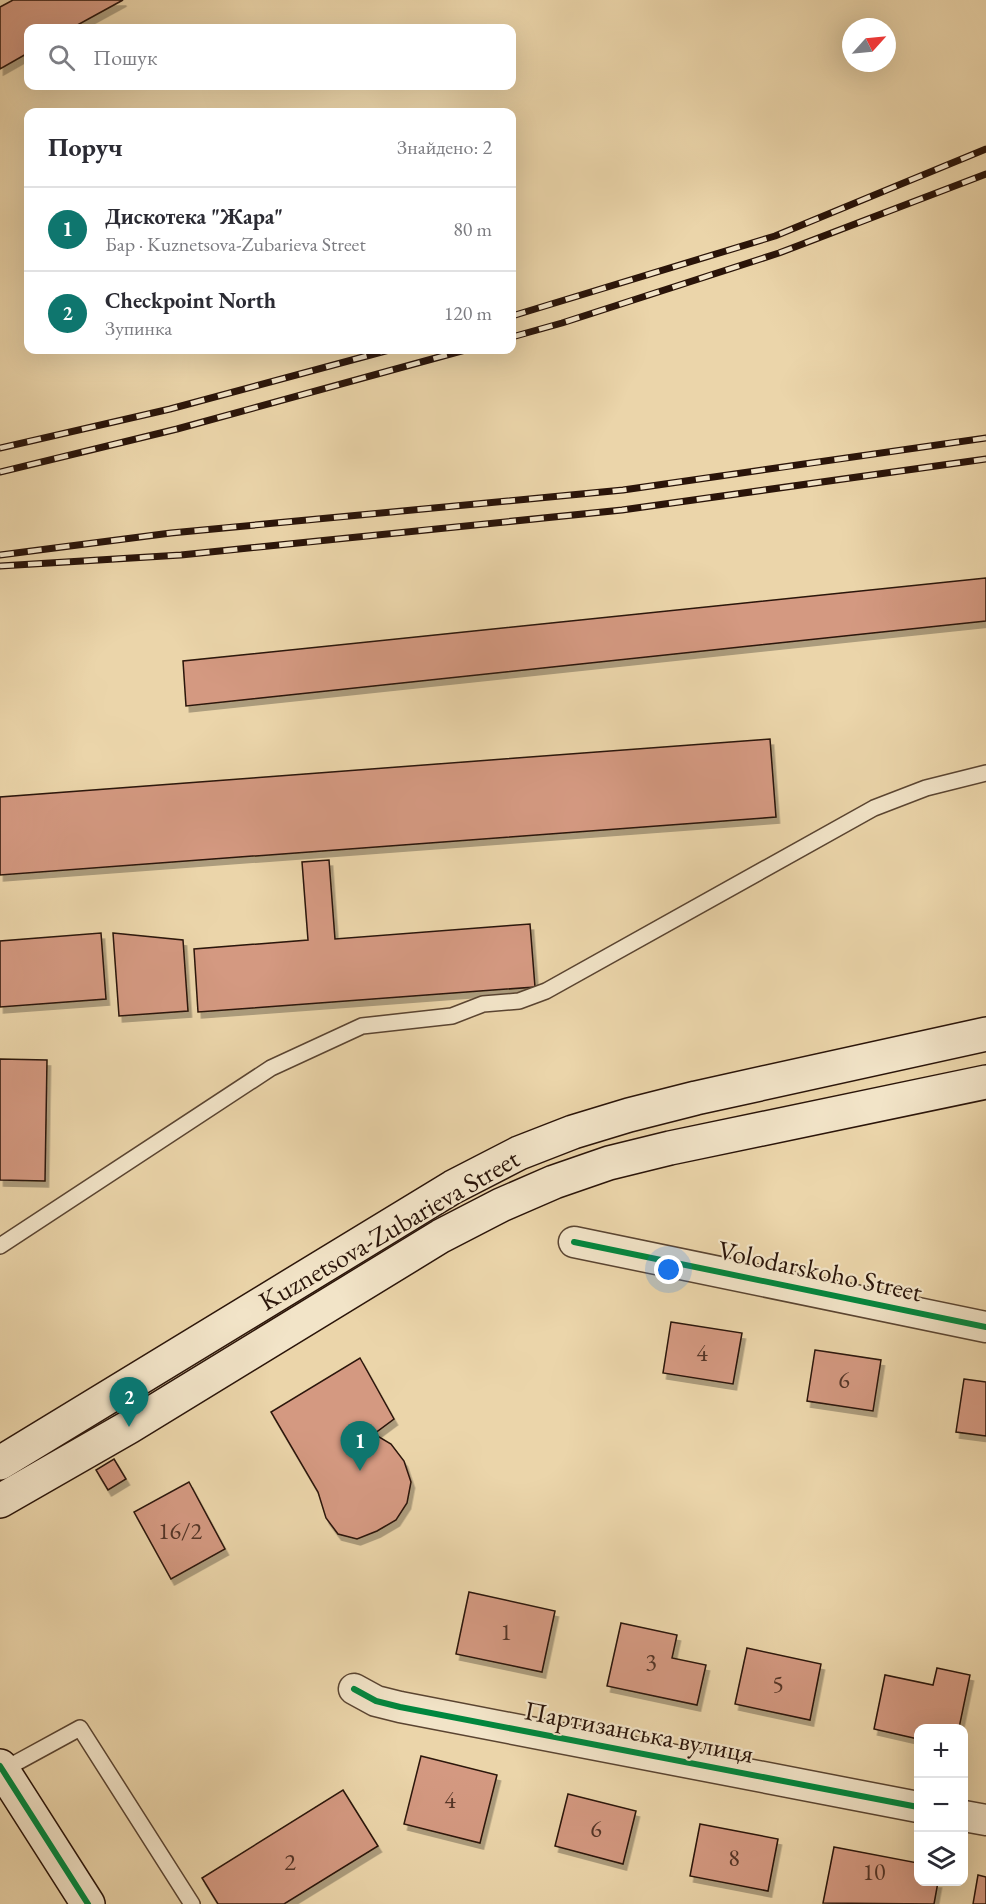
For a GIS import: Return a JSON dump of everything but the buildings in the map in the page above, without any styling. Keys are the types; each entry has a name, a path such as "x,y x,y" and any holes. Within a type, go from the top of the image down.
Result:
{"main road":[{"name":"Kuznetsova-Zubarieva Street","path":"0,1462 453,1187 519,1153 573,1132 674,1104 986,1034"},
{"name":"Kuznetsova-Zubarieva Street","path":"0,1501 129,1427 441,1236 501,1205 554,1182 609,1163 670,1148 986,1082"},
{"path":"2,1768 88,1904"}],"street":[{"name":"Volodarskoho Street","path":"574,1242 986,1327"},
{"name":"Партизанська вулиця","path":"354,1689 376,1701 400,1707 914,1806"},
{"path":"968,1817 986,1820"}],"lane":[{"path":"0,1246 271,1068 362,1026 452,1016 483,1004 519,1001 546,991 874,808 926,788 986,773"},
{"path":"2,1768 80,1728 192,1904"}],"railway":[{"path":"516,315 775,236 986,149"},
{"path":"516,336 779,253 986,174"},
{"path":"0,448 170,409 374,354"},
{"path":"0,472 177,429 450,354"},
{"path":"0,555 171,533 623,490 986,438"},
{"path":"0,566 181,555 622,510 986,459"}],"cycle path":[{"path":"574,1242 986,1327"},
{"path":"354,1689 376,1701 400,1707 914,1806"},
{"path":"0,1766 88,1904"}],"place":[{"name":"Checkpoint North","path":"129,1427"},
{"name":"Дискотека \"Жара\"","path":"360,1471"}]}
